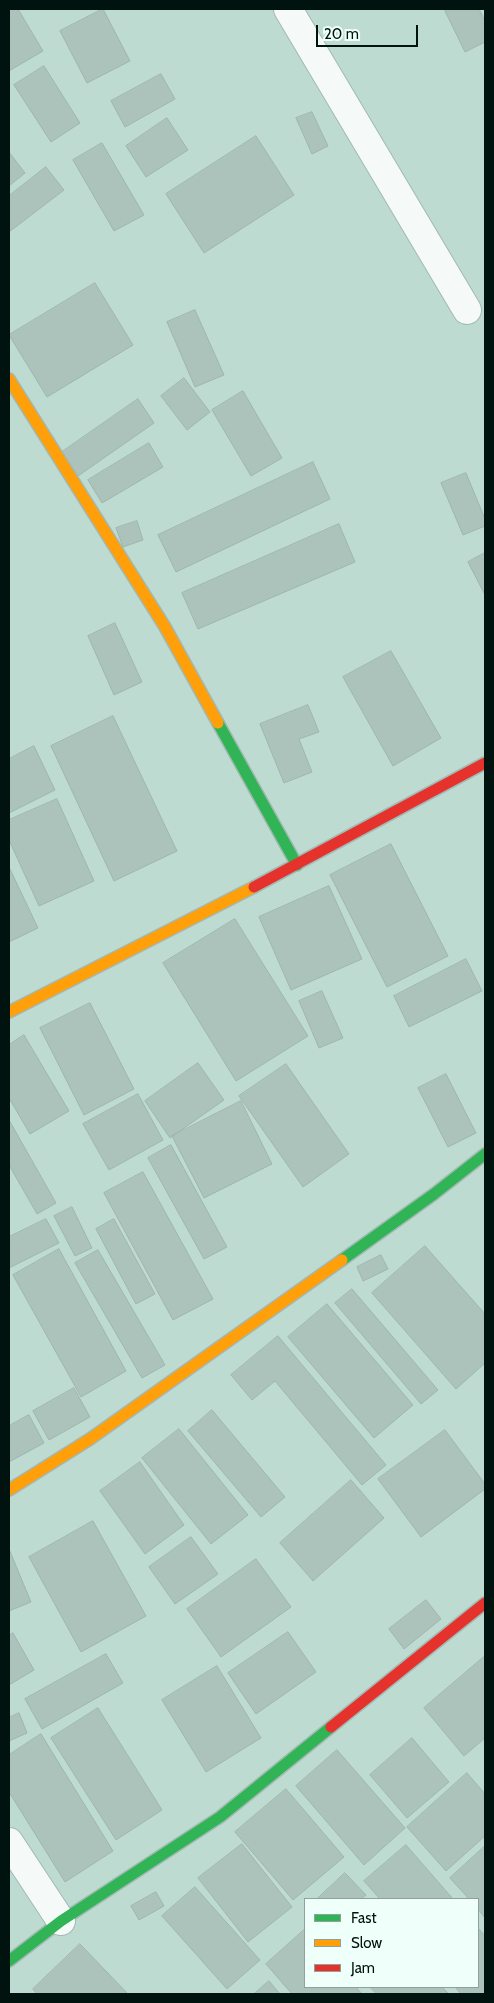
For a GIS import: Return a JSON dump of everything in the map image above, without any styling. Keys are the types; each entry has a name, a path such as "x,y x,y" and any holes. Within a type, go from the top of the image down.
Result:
{"street":[{"path":"288,9 468,310"},
{"path":"9,379 165,627 297,865"},
{"path":"9,1012 297,865 485,763"},
{"path":"9,1490 98,1433 434,1194 485,1154"},
{"path":"9,1960 61,1921 220,1817 485,1603"},
{"path":"9,1842 61,1921"}],"building":[{"path":"9,9 18,9 43,51 9,71"},
{"path":"103,9 130,61 87,83 60,31"},
{"path":"448,9 479,9 485,21 485,42 465,52 445,11"},
{"path":"44,66 80,123 51,142 14,85"},
{"path":"161,74 175,99 125,127 111,101"},
{"path":"312,112 328,146 312,154 296,118"},
{"path":"167,118 188,150 146,177 126,146"},
{"path":"256,136 294,195 204,253 166,194"},
{"path":"102,143 144,215 114,231 73,160"},
{"path":"9,152 25,173 9,186"},
{"path":"46,167 64,190 9,232 9,196"},
{"path":"95,283 133,345 47,397 9,335"},
{"path":"195,310 224,375 195,387 167,322"},
{"path":"184,378 210,412 187,430 161,396"},
{"path":"243,391 282,458 251,476 212,410"},
{"path":"138,399 154,423 78,476 62,452"},
{"path":"149,443 163,467 102,503 88,480"},
{"path":"313,462 330,499 176,572 158,535"},
{"path":"466,473 485,519 485,526 463,535 441,483"},
{"path":"137,521 143,540 123,547 116,528"},
{"path":"339,524 355,562 198,629 182,593"},
{"path":"485,553 485,595 468,562"},
{"path":"115,623 142,682 114,695 88,636"},
{"path":"391,651 441,738 393,766 343,677"},
{"path":"308,705 319,732 299,739 312,772 284,783 260,724"},
{"path":"113,716 177,851 114,881 51,746"},
{"path":"34,746 55,790 9,813 9,759"},
{"path":"57,799 94,881 39,906 9,840 9,820"},
{"path":"391,844 448,956 387,987 330,875"},
{"path":"9,867 38,928 9,942"},
{"path":"329,886 362,959 291,990 259,917"},
{"path":"235,919 308,1036 236,1081 163,963"},
{"path":"466,959 482,991 409,1027 394,996"},
{"path":"322,991 343,1038 319,1048 299,1001"},
{"path":"90,1003 134,1089 84,1115 40,1028"},
{"path":"24,1035 69,1111 30,1134 9,1098 9,1045"},
{"path":"198,1063 224,1100 170,1138 145,1101"},
{"path":"286,1064 349,1154 303,1187 239,1096"},
{"path":"446,1074 476,1133 448,1147 418,1088"},
{"path":"138,1094 163,1140 109,1170 83,1124"},
{"path":"241,1101 272,1164 204,1198 172,1136"},
{"path":"9,1120 56,1203 37,1214 9,1165"},
{"path":"171,1145 227,1247 204,1259 148,1158"},
{"path":"143,1172 213,1299 173,1320 104,1193"},
{"path":"72,1207 92,1248 75,1256 54,1216"},
{"path":"46,1219 59,1243 9,1268 9,1237"},
{"path":"114,1219 155,1294 136,1304 96,1229"},
{"path":"425,1246 485,1314 485,1363 456,1389 372,1293"},
{"path":"59,1249 126,1371 81,1397 13,1275"},
{"path":"98,1250 165,1365 142,1378 75,1263"},
{"path":"381,1255 388,1269 363,1281 357,1267"},
{"path":"352,1289 438,1390 421,1404 335,1303"},
{"path":"327,1304 413,1405 374,1438 288,1337"},
{"path":"278,1336 386,1465 362,1485 275,1381 252,1400 231,1375"},
{"path":"74,1388 90,1417 49,1440 33,1411"},
{"path":"212,1410 285,1497 261,1517 188,1431"},
{"path":"29,1415 44,1443 9,1462 9,1426"},
{"path":"179,1429 248,1515 211,1544 142,1458"},
{"path":"445,1430 485,1484 485,1489 421,1537 378,1479"},
{"path":"140,1462 184,1525 145,1554 100,1491"},
{"path":"351,1480 384,1518 313,1581 280,1543"},
{"path":"93,1521 146,1616 81,1652 29,1557"},
{"path":"191,1537 218,1574 175,1604 149,1567"},
{"path":"9,1549 31,1602 9,1611"},
{"path":"256,1559 291,1607 221,1657 187,1609"},
{"path":"426,1600 441,1619 404,1649 389,1629"},
{"path":"288,1632 316,1672 256,1714 228,1673"},
{"path":"13,1633 34,1670 9,1685 9,1636"},
{"path":"106,1654 123,1683 42,1729 25,1699"},
{"path":"485,1656 485,1738 464,1756 424,1708"},
{"path":"217,1666 261,1738 206,1772 162,1700"},
{"path":"98,1708 162,1810 116,1840 51,1738"},
{"path":"19,1713 27,1733 9,1741 9,1718"},
{"path":"41,1734 113,1851 65,1882 9,1792 9,1755"},
{"path":"412,1738 449,1782 407,1818 370,1775"},
{"path":"337,1750 405,1828 364,1865 296,1786"},
{"path":"467,1773 485,1794 485,1836 446,1871 407,1827"},
{"path":"286,1789 344,1857 293,1900 235,1832"},
{"path":"242,1844 292,1907 248,1942 198,1878"},
{"path":"406,1845 452,1898 379,1898 364,1881"},
{"path":"485,1846 485,1918 479,1910 479,1898 468,1898 450,1878"},
{"path":"345,1873 366,1895 362,1898 318,1898"},
{"path":"195,1887 260,1960 227,1989 162,1916"},
{"path":"156,1892 164,1906 139,1920 131,1906"},
{"path":"479,1929 485,1936 485,1994 461,1994 456,1988 479,1988"},
{"path":"304,1930 304,1988 357,1988 362,1994 292,1994 266,1964"},
{"path":"80,1944 128,1994 37,1994 33,1989"},
{"path":"269,1981 280,1994 254,1994"},
{"path":"371,1988 443,1988 449,1994 377,1994"}],"traffic: fast":[{"path":"218,723 297,865"},
{"path":"342,1260 434,1194 485,1154"},
{"path":"9,1961 61,1921 220,1817 331,1727"}],"traffic: slow":[{"path":"9,379 165,627 218,723"},
{"path":"9,1012 254,887"},
{"path":"9,1490 90,1439 342,1260"}],"traffic: jam":[{"path":"254,887 485,763"},
{"path":"331,1727 485,1603"}]}
